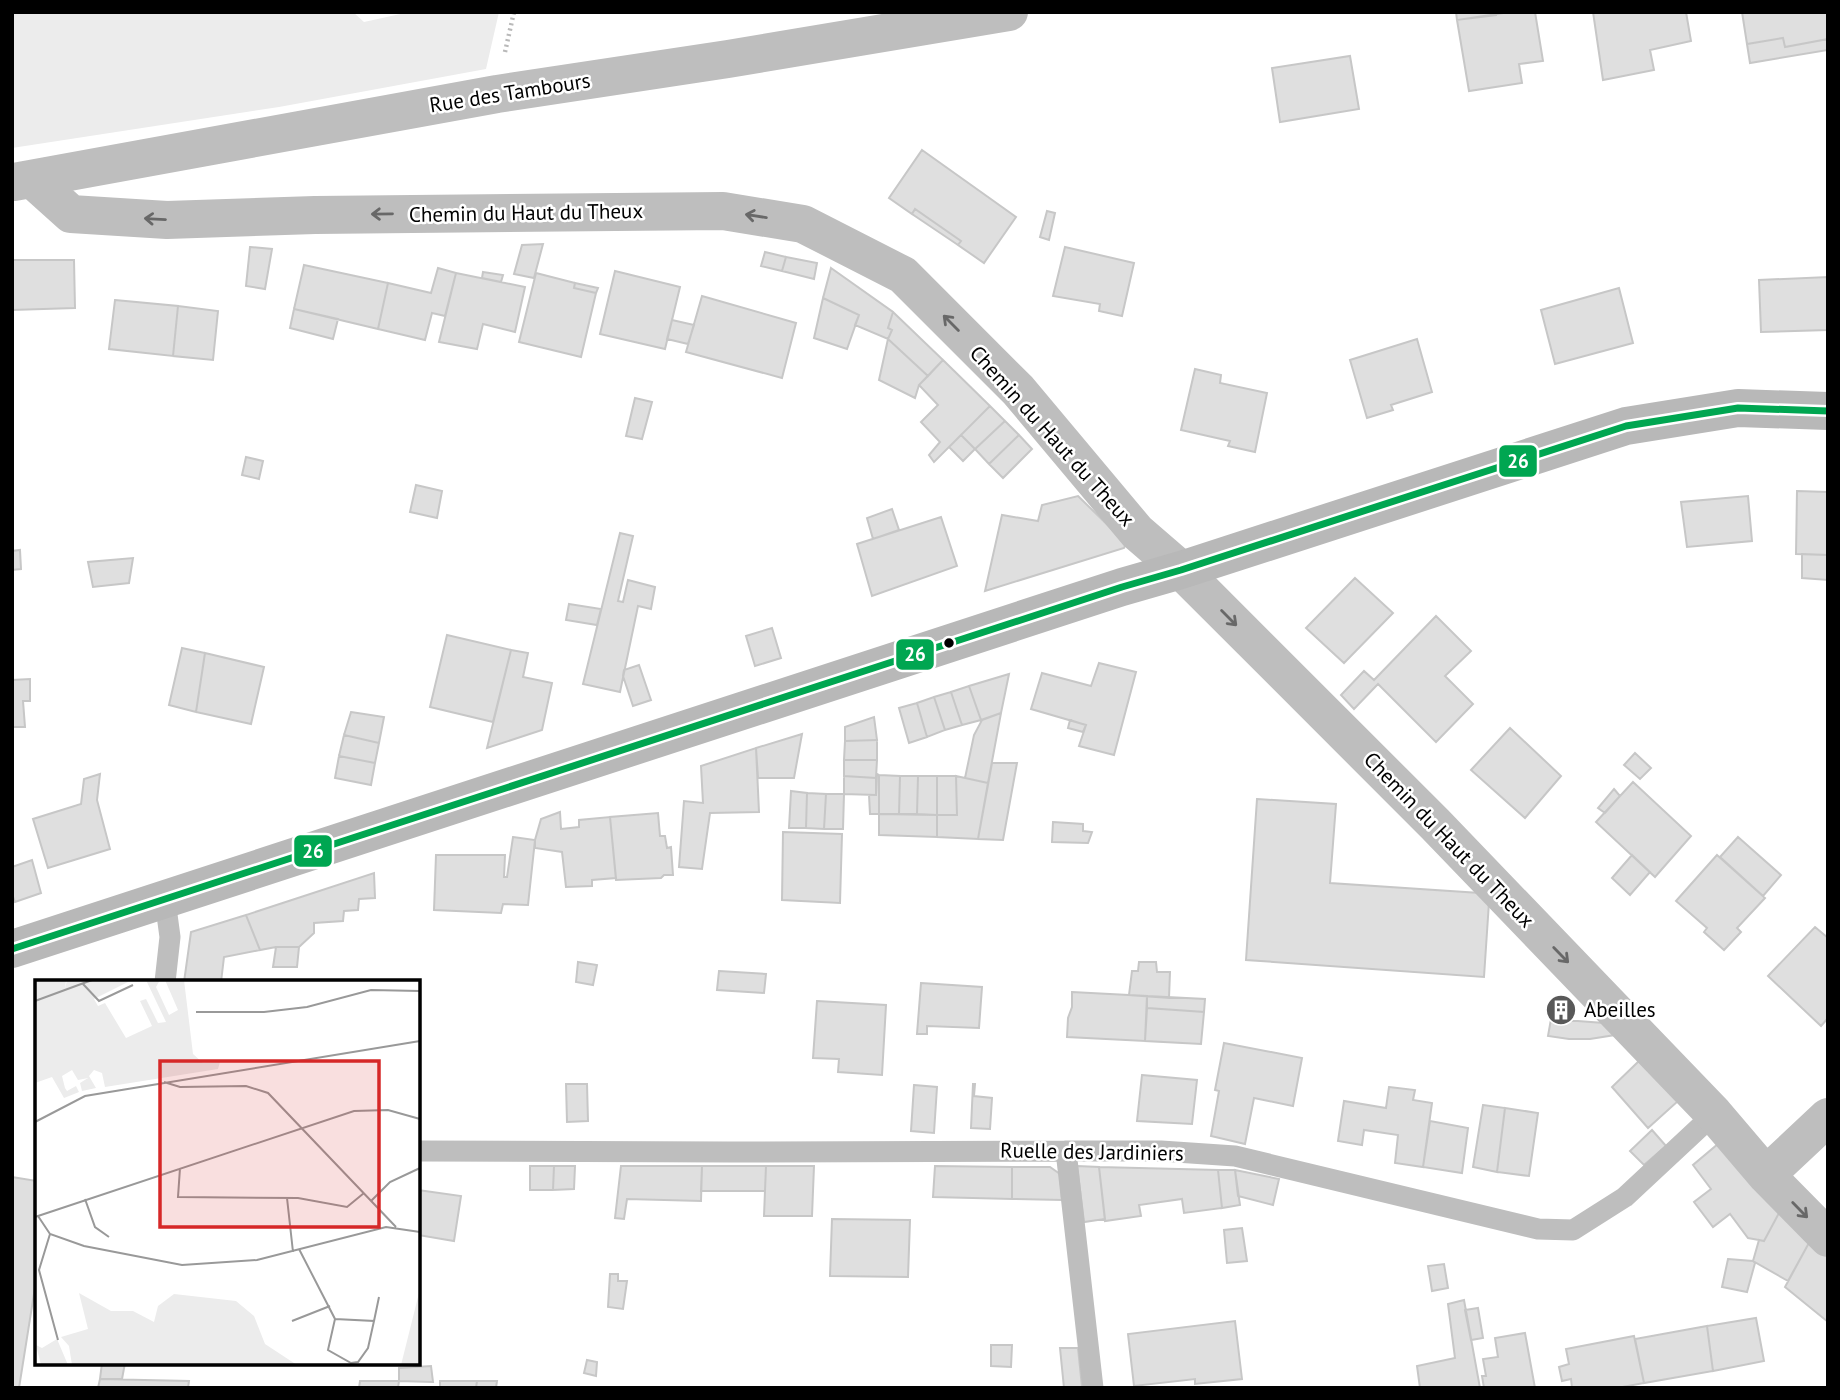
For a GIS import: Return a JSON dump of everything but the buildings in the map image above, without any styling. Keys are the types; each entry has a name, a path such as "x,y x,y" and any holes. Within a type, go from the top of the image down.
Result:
{"main road":[{"path":"12,950 1122,587 1626,426 1738,408 1828,411"}],"street":[{"name":"Rue des Tambours","path":"22,181 497,94 1009,12"},
{"name":"Chemin du Haut du Theux","path":"22,181 71,214 167,220 315,215 723,211 803,224 903,275 1018,390 1137,532 1181,570 1435,824 1714,1114 1766,1175 1828,1238"},
{"path":"1766,1175 1828,1117"}],"lane":[{"path":"165,900 170,937 165,980"},
{"name":"Ruelle des Jardiniers","path":"420,1151 1066,1151 1235,1156 1538,1229 1573,1230 1625,1197 1714,1114"},
{"path":"1066,1151 1093,1388"}],"shaded area":[{"path":"12,12 353,12 364,22 405,13 499,12 486,69 279,107 12,148"}],"transit line":[{"name":"26","path":"12,949 1122,587 1626,426 1738,408 1828,411"}],"place":[{"name":"Abeilles","path":"1561,1010"}]}
